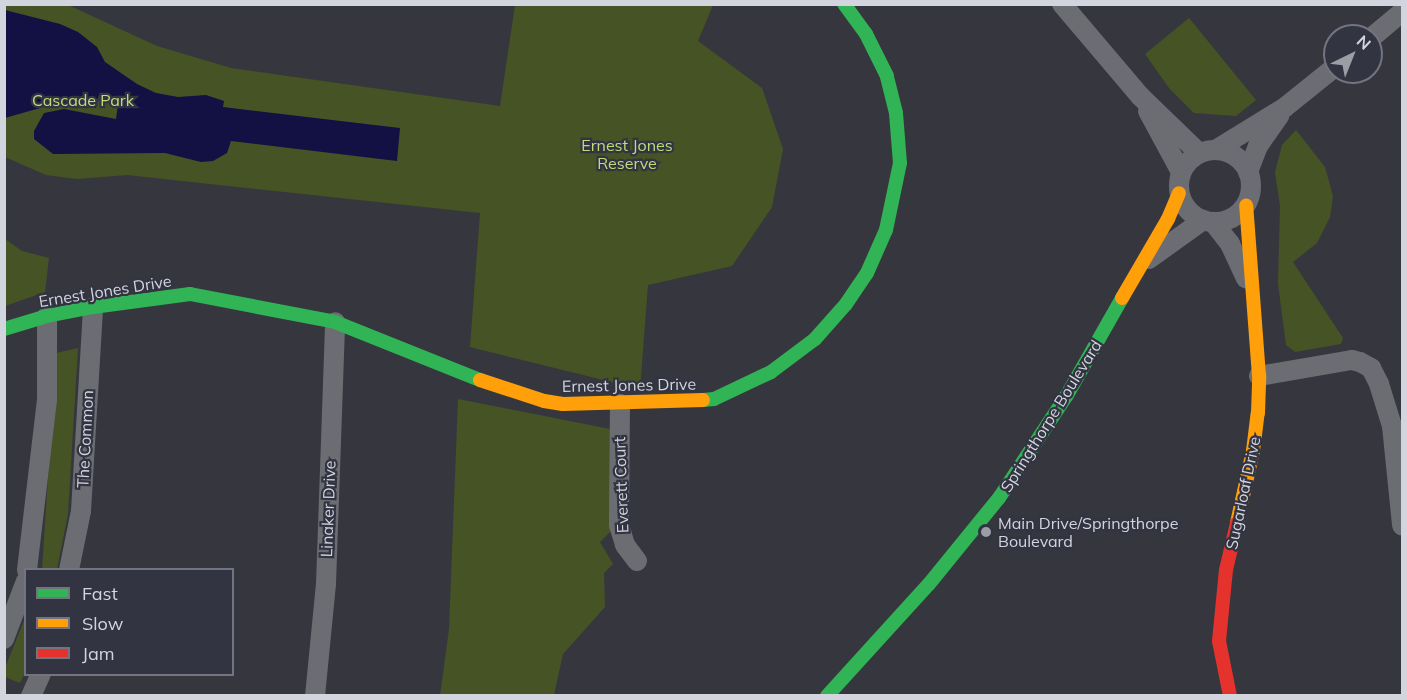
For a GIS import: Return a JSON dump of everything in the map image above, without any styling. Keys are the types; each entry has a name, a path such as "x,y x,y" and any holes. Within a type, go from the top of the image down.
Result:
{"street":[{"name":"Ernest Jones Drive","path":"4,329 47,316 93,307 190,294 335,322 466,375 544,401 563,404 620,404 714,399 771,372 815,339 846,304 867,273 886,230 900,163 896,113 887,76 866,34 844,4"},
{"path":"1062,4 1140,96 1208,151 1236,156 1248,172"},
{"path":"1383,28 1402,12"},
{"path":"1284,108 1258,146 1248,172 1250,194 1246,205 1232,218 1208,221 1192,214 1179,193 1181,172 1191,158 1208,151 1284,108 1323,77"},
{"path":"1140,96 1181,172"},
{"name":"Springthorpe Boulevard","path":"827,696 928,584 999,498 1067,395 1168,219 1179,193"},
{"name":"Sugarloaf Drive","path":"1230,696 1219,641 1220,619 1226,570 1253,451 1259,376 1250,289 1250,233 1246,205"},
{"name":"Sugarloaf Drive","path":"1208,221 1230,244 1250,289"},
{"name":"Springthorpe Boulevard","path":"1143,264 1208,221"},
{"name":"The Common","path":"69,568 81,511 93,307"},
{"path":"27,568 46,400 47,316"},
{"name":"Linaker Drive","path":"315,696 326,584 335,322"},
{"path":"1259,376 1352,360 1371,369 1379,384 1392,426 1402,525"},
{"name":"Everett Court","path":"620,404 619,525 625,545 638,561"},
{"path":"4,639 24,586"},
{"path":"31,696 41,676"}],"green space":[{"path":"4,5 68,5 157,46 231,68 500,106 515,5 713,5 698,41 762,88 783,149 772,207 732,266 648,285 640,389 470,347 480,213 127,175 77,179 46,175 5,157"},
{"path":"1189,18 1256,100 1236,116 1194,113 1169,88 1145,54"},
{"path":"1296,130 1325,167 1333,196 1330,217 1317,243 1293,262 1343,338 1341,344 1295,352 1286,345 1278,284 1280,206 1275,172 1282,145"},
{"path":"5,239 22,251 49,258 45,292 5,306"},
{"path":"78,348 68,514 57,568 42,568 56,353"},
{"path":"458,399 610,429 612,530 600,542 613,564 604,573 605,607 563,654 554,695 440,696 449,629"},
{"path":"24,620 24,675 20,683 5,677 5,668"}],"shaded area":[{"path":"5,10 60,24 78,32 97,47 105,62 137,84 156,93 178,97 206,95 224,101 223,107 400,128 397,161 231,141 227,153 213,161 201,162 165,153 53,154 34,139 34,131 44,113 64,109 116,119 119,98 99,95 96,108 54,104 5,118"}],"traffic: fast":[{"path":"703,400 714,399 771,372 815,339 846,304 867,273 886,230 900,163 896,113 887,76 866,34 844,4"},
{"path":"4,329 47,316 93,307 190,294 335,322 480,380"},
{"path":"827,696 929,584 999,498 1067,395 1122,298"}],"traffic: slow":[{"path":"1122,298 1168,219 1179,193"},
{"path":"1237,523 1253,451 1258,413 1259,376 1246,205"},
{"path":"480,380 544,401 563,404 703,400"}],"traffic: jam":[{"path":"1230,696 1219,641 1226,570 1237,523"}],"place":[{"name":"Main Drive/Springthorpe Boulevard","path":"986,532"}],"park label":[{"name":"Cascade Park","path":"83,100"},
{"name":"Ernest Jones Reserve","path":"627,154"}]}
